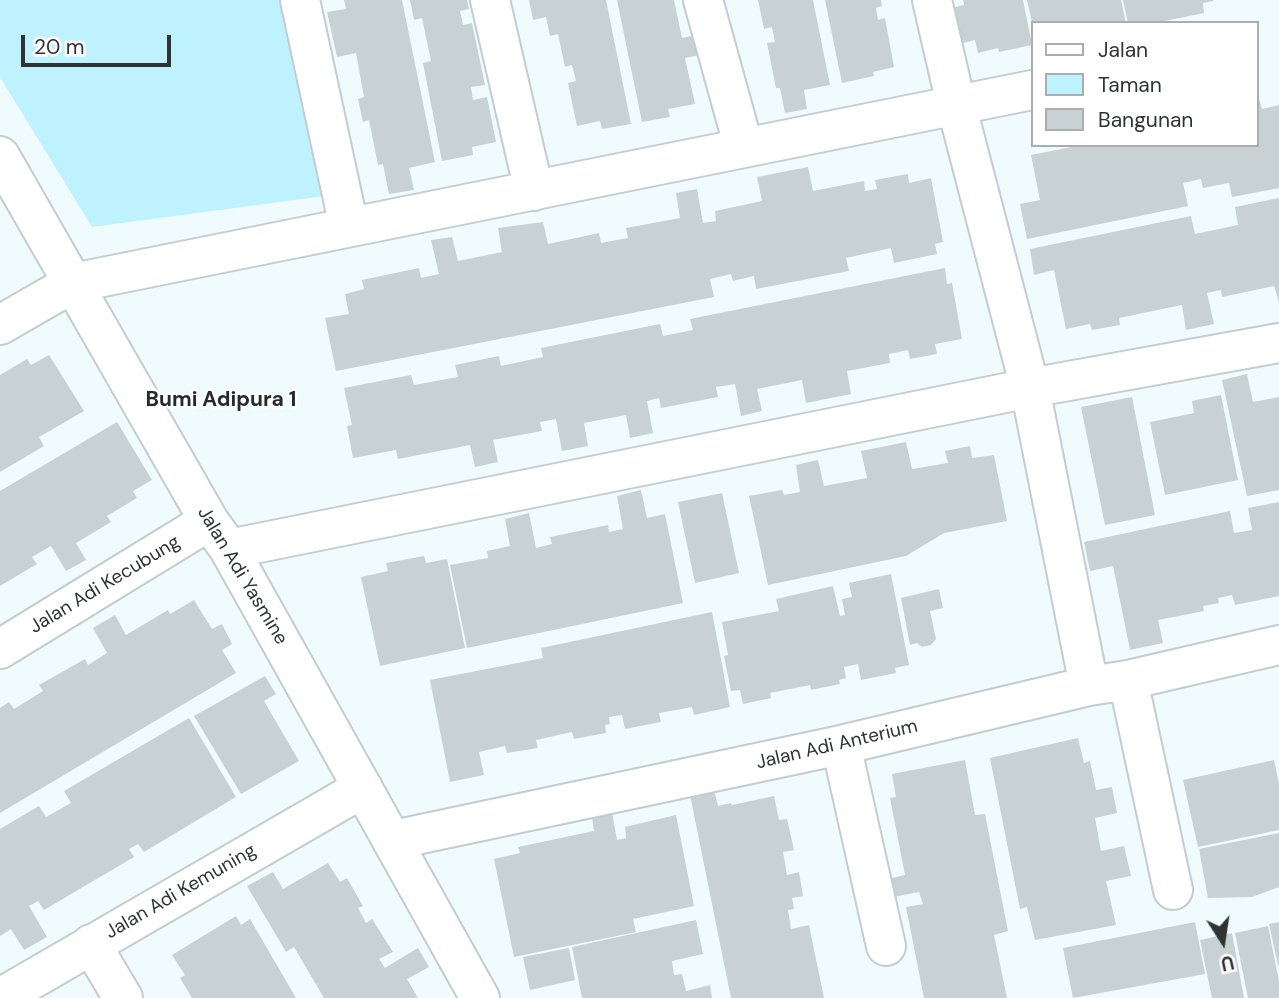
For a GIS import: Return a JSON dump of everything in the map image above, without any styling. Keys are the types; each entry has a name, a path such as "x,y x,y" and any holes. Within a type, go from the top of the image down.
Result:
{"street":[{"path":"300,0 349,227"},
{"path":"490,0 534,191"},
{"path":"703,0 744,148"},
{"path":"932,0 956,104 1030,388 1088,686"},
{"path":"0,325 73,283 1030,90"},
{"name":"Jalan Adi Yasmine","path":"0,156 219,535 481,998"},
{"path":"219,535 1279,343"},
{"name":"Jalan Adi Kecubung","path":"0,649 219,535"},
{"name":"Jalan Adi Anterium","path":"393,840 841,745 1088,686 1128,680 1279,645"},
{"path":"1128,680 1173,890"},
{"path":"841,745 886,946"},
{"name":"Jalan Adi Kemuning","path":"0,998 363,788"},
{"path":"91,944 122,998"}],"green space":[{"path":"0,0 308,0 340,194 92,227 0,77"}],"building":[{"path":"344,0 402,0 435,162 409,168 414,190 389,194 383,164 378,165 369,120 363,122 358,99 364,97 356,53 337,57 327,12 346,9"},
{"path":"410,0 467,0 469,9 460,11 463,25 472,23 485,85 471,87 473,100 487,97 496,142 472,147 473,155 442,161 423,63 431,61 422,18 414,20"},
{"path":"529,0 606,0 631,124 602,129 600,121 577,126 568,83 576,81 572,65 565,67 558,34 550,36 546,17 533,20"},
{"path":"617,0 674,0 682,38 701,34 705,54 685,58 695,104 668,109 670,117 642,122"},
{"path":"758,0 813,0 830,85 804,90 807,109 785,113 780,88 776,88 767,43 775,42 772,27 764,29"},
{"path":"825,0 881,0 882,6 876,8 878,20 885,18 894,67 873,72 874,76 842,83"},
{"path":"963,0 1023,0 1030,45 978,53 975,40 955,45 947,9 964,5"},
{"path":"1027,0 1121,0 1126,21 1032,21"},
{"path":"1123,0 1213,0 1203,3 1204,13 1165,21 1128,21"},
{"path":"1258,94 1262,109 1279,105 1279,188 1232,197 1229,183 1203,188 1201,179 1183,183 1188,206 1027,239 1020,204 1040,200 1031,155 1072,147 1258,147"},
{"path":"808,167 813,191 864,181 865,191 877,189 875,180 908,174 909,183 931,178 943,242 935,244 937,254 894,263 891,248 846,258 849,271 756,289 754,276 733,281 731,274 710,279 714,297 336,371 325,318 349,314 345,294 364,289 362,280 419,268 421,278 439,274 431,240 452,237 458,261 502,252 498,228 543,222 548,244 599,233 601,243 628,238 626,228 680,218 676,193 697,189 703,223 716,221 715,211 762,201 757,177"},
{"path":"1279,198 1279,302 1274,286 1222,297 1221,290 1207,293 1214,324 1186,330 1182,305 1119,318 1120,325 1092,330 1090,324 1066,329 1054,270 1034,275 1030,249 1191,216 1195,234 1238,225 1235,207"},
{"path":"945,268 947,284 952,283 962,339 935,344 937,354 910,359 908,350 889,354 890,363 847,371 851,394 806,403 802,380 757,389 762,411 741,416 735,384 716,387 718,397 661,408 659,398 647,401 653,433 630,438 626,415 584,423 588,446 562,451 556,419 540,422 542,431 493,440 498,462 475,467 470,445 398,459 396,450 353,458 347,426 352,425 344,388 411,375 414,385 458,377 455,365 499,356 501,366 543,357 541,348 660,324 663,336 693,330 690,319"},
{"path":"49,355 84,411 39,437 44,446 0,472 0,375 27,359 31,365"},
{"path":"1247,374 1253,402 1279,397 1279,490 1247,496 1222,380"},
{"path":"1221,395 1238,480 1165,495 1150,422 1194,413 1192,401"},
{"path":"1132,397 1155,515 1105,525 1081,407"},
{"path":"117,422 152,480 133,491 137,498 107,516 111,522 76,543 86,560 66,571 51,546 32,557 37,564 0,586 0,491"},
{"path":"906,442 912,469 948,463 945,451 970,446 972,458 994,455 1007,521 944,533 906,556 768,585 749,496 782,490 784,495 800,492 796,465 818,460 824,486 867,478 861,451"},
{"path":"641,490 647,518 665,514 683,603 467,648 450,565 488,558 487,551 510,546 505,519 529,513 536,548 552,544 550,537 608,525 609,532 623,529 617,496"},
{"path":"722,493 739,573 695,583 678,502"},
{"path":"1279,502 1279,596 1235,605 1232,595 1218,598 1219,603 1203,606 1204,611 1158,620 1163,643 1130,650 1113,566 1090,571 1084,542 1230,511 1234,533 1252,530 1248,508"},
{"path":"424,556 426,563 447,559 465,648 380,666 361,577 388,571 386,563"},
{"path":"891,574 909,665 895,668 896,673 861,680 858,664 844,667 846,678 839,680 840,684 811,690 810,685 770,693 771,698 743,704 740,690 731,691 724,656 728,655 722,622 779,611 776,599 833,586 840,616 845,615 842,599 852,597 849,583"},
{"path":"939,589 943,608 930,611 936,639 931,645 910,645 901,598"},
{"path":"194,600 212,629 222,624 232,644 222,650 236,673 0,813 0,708 9,702 14,709 43,691 39,685 85,659 88,665 107,653 93,628 115,615 126,635 168,610 170,614"},
{"path":"712,612 730,707 694,715 692,707 659,713 661,722 625,729 622,715 609,717 610,724 605,725 606,733 574,739 572,732 536,740 538,748 507,753 505,746 479,752 484,775 450,782 430,680 543,658 541,648"},
{"path":"265,676 276,694 264,701 299,761 241,794 194,716"},
{"path":"189,718 236,797 144,852 138,844 129,849 134,857 44,910 38,901 29,906 47,937 24,950 11,929 0,936 0,829 39,806 46,817 71,803 64,791"},
{"path":"1078,738 1084,763 1090,761 1096,790 1112,787 1117,813 1095,818 1101,851 1124,846 1131,876 1106,881 1116,925 1035,940 1027,907 1020,909 990,758"},
{"path":"965,760 975,815 985,814 1008,931 994,935 1007,998 924,998 906,907 923,904 919,892 883,899 879,881 905,875 890,798 896,797 892,774"},
{"path":"1274,760 1279,783 1279,830 1198,847 1183,780"},
{"path":"713,785 718,806 774,796 779,820 787,819 794,850 783,852 787,875 799,872 803,896 792,898 794,909 788,910 791,929 809,925 824,998 731,998 689,790"},
{"path":"611,807 617,840 626,838 625,827 676,815 694,906 633,919 636,932 514,957 494,859 520,853 518,847 594,831 591,811"},
{"path":"1279,833 1279,887 1252,897 1208,898 1199,849"},
{"path":"328,863 340,882 347,878 363,906 358,908 366,923 372,919 393,952 379,959 385,968 418,948 429,967 407,979 418,998 324,998 294,947 286,952 247,886 273,872 283,889"},
{"path":"236,916 241,925 250,919 296,998 192,998 180,978 185,975 172,955"},
{"path":"696,920 703,954 672,961 674,975 682,974 686,991 710,985 712,998 582,998 572,947"},
{"path":"1195,922 1205,974 1073,998 1063,948"},
{"path":"1279,922 1279,965 1278,965 1269,924"},
{"path":"1268,926 1279,981 1279,998 1248,998 1235,933"},
{"path":"1232,933 1244,998 1212,998 1200,940"},
{"path":"569,948 575,980 530,990 523,957"}],"district":[{"name":"Bumi Adipura 1","path":"221,400"}]}
